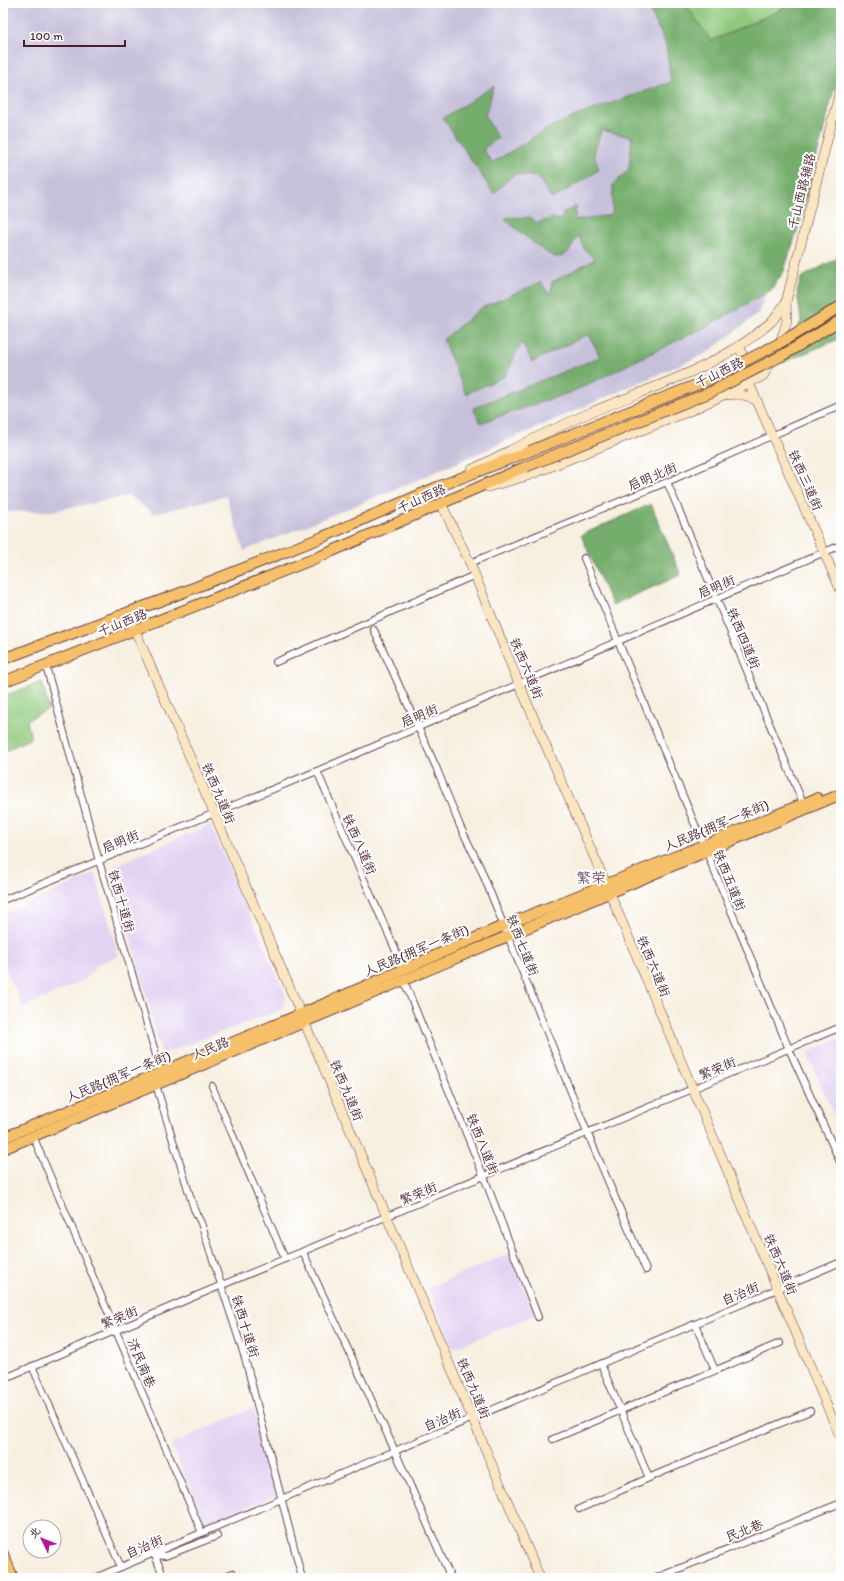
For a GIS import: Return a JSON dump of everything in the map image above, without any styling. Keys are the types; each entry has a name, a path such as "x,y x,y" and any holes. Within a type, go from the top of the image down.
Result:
{"main road":[{"name":"千山西路辅路","path":"786,302 840,91"},
{"path":"435,488 529,440 591,412 698,369 740,346 773,320 786,302"},
{"path":"717,398 733,394 741,394 757,401 758,387 777,352 787,321 786,302"},
{"name":"千山西路","path":"3,659 128,614 323,537 435,488 706,381 778,344 841,306"},
{"name":"千山西路","path":"3,682 135,631 321,556 441,503 711,392 783,355 841,320"},
{"name":"铁西三道街","path":"740,346 749,383 841,591"},
{"path":"458,496 527,476 692,410 763,376"},
{"name":"铁西六道街","path":"441,503 470,563 519,684 606,884 841,1439"},
{"name":"铁西九道街","path":"128,614 473,1418 540,1578"},
{"name":"人民路(拥军一条街)","path":"3,1138 161,1072 302,1018 404,969 505,931 606,884 705,849 802,803 841,788"},
{"path":"505,931 610,894 705,849 841,794"},
{"name":"人民路","path":"3,1149 156,1085 302,1018 404,981 505,931"},
{"path":"3,1554 13,1578"}],"street":[{"name":"启明北街","path":"470,563 667,482 841,405"},
{"name":"铁西四道街","path":"667,482 802,803"},
{"name":"启明街","path":"3,900 99,862 213,813 317,771 715,598 841,545"},
{"name":"铁西五道街","path":"584,558 789,1049 841,1164"},
{"path":"276,662 474,575"},
{"name":"铁西七道街","path":"374,630 418,727 460,826 480,867 588,1134 646,1270"},
{"name":"铁西十道街","path":"46,666 99,862 161,1072"},
{"name":"铁西八道街","path":"317,771 354,859 404,969"},
{"name":"铁西八道街","path":"404,981 484,1177 538,1317"},
{"name":"繁荣街","path":"3,1378 841,1027"},
{"name":"铁西十道街","path":"156,1085 194,1209 222,1286 245,1358 302,1578"},
{"path":"212,1086 285,1259"},
{"name":"济民南巷","path":"33,1136 202,1533"},
{"path":"303,1252 395,1451 451,1578"},
{"name":"自治街","path":"95,1578 841,1262"},
{"path":"695,1324 715,1370"},
{"path":"553,1439 780,1343"},
{"path":"601,1364 649,1478"},
{"path":"32,1366 121,1567"},
{"path":"579,1509 810,1411"},
{"name":"民北巷","path":"656,1578 841,1502"},
{"path":"154,1554 165,1556 217,1536"},
{"path":"154,1554 164,1578"},
{"path":"221,1578 233,1573"}],"shaded area":[{"path":"3,3 841,3 841,35 776,267 758,314 707,353 415,481 244,551 226,496 154,514 129,496 52,511 3,512"},
{"path":"210,824 286,996 283,1009 162,1054 112,867"},
{"path":"95,873 119,956 98,964 86,979 23,1008 3,963 3,915"},
{"path":"841,1038 841,1132 807,1053"},
{"path":"510,1253 535,1315 453,1349 428,1288"},
{"path":"253,1408 276,1495 205,1525 171,1444"}],"green space":[{"path":"646,3 685,3 711,41 796,3 837,3 841,7 841,63 800,222 784,271 771,290 711,324 574,391 480,423 473,408 600,357 589,334 532,362 522,342 505,376 466,394 443,340 481,308 541,282 548,293 551,292 552,282 595,259 584,249 579,236 567,253 562,256 555,257 538,246 505,220 507,217 531,217 537,223 553,218 559,220 563,217 563,213 576,206 575,220 612,215 613,185 629,169 632,137 601,130 594,154 599,170 552,199 538,177 514,174 494,194 443,118 494,86 485,116 498,138 483,149 492,163 552,126 586,112 671,82 666,44"},
{"path":"685,3 796,3 711,41"},
{"path":"841,256 841,338 782,363 801,321 797,292 801,278"},
{"path":"651,504 681,575 612,605 581,535"},
{"path":"42,682 49,709 27,720 31,738 3,752 3,696"}],"district":[{"name":"繁荣","path":"591,878"}]}
